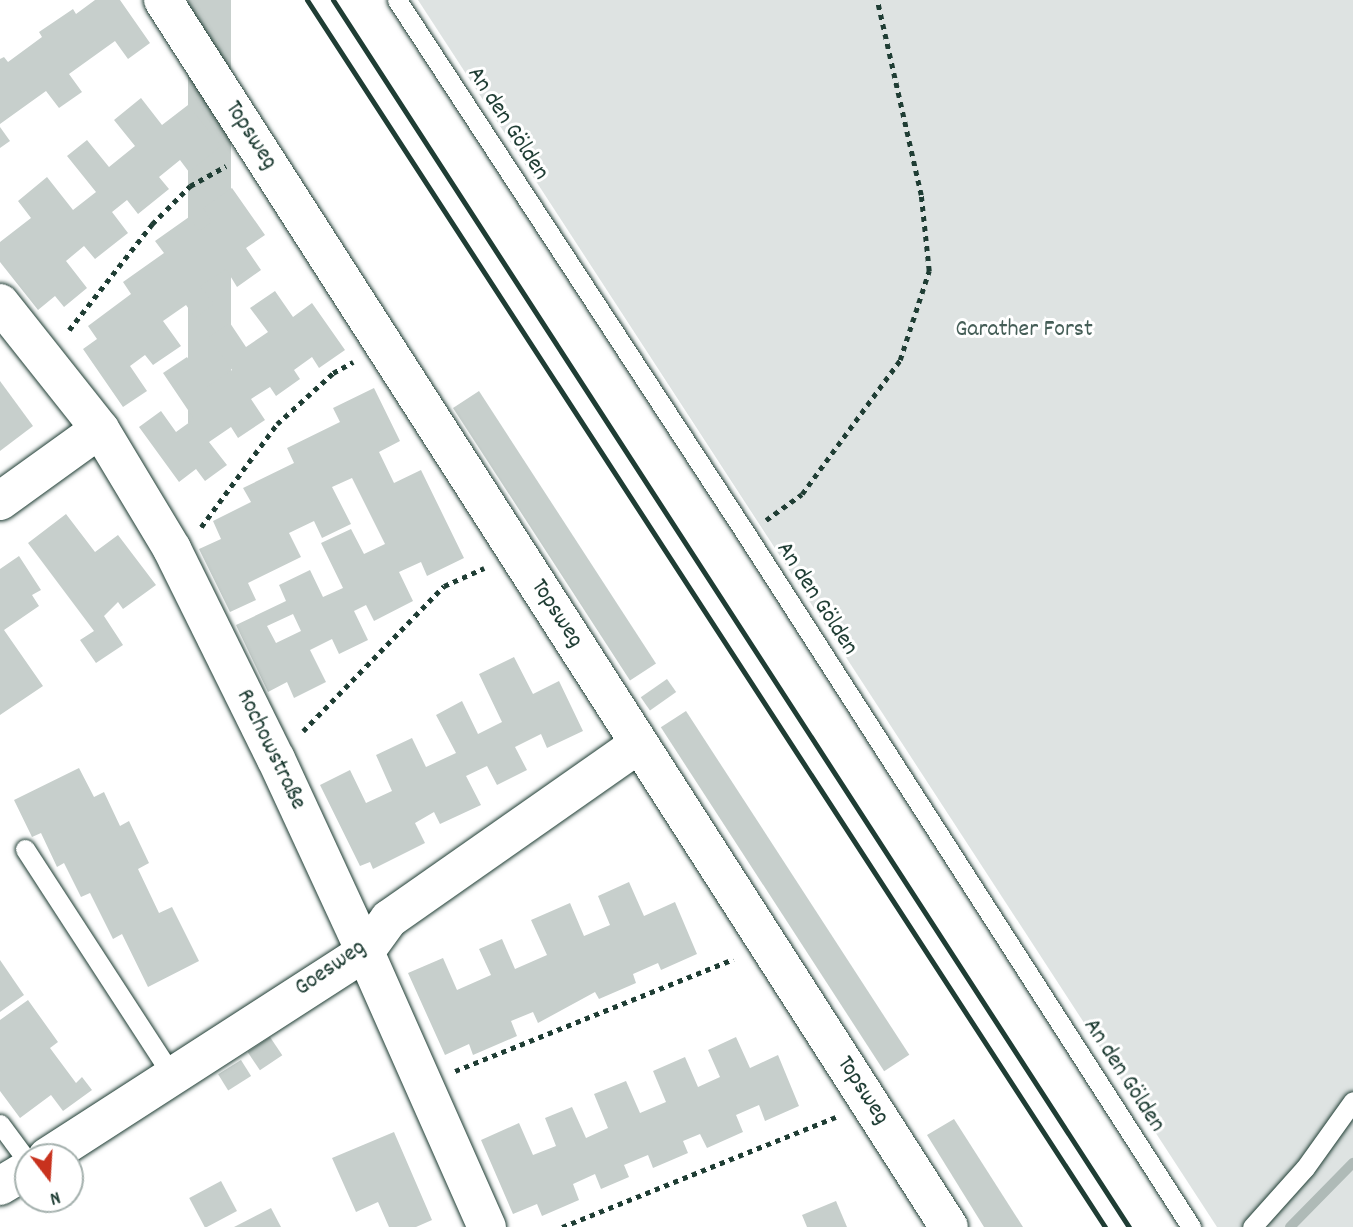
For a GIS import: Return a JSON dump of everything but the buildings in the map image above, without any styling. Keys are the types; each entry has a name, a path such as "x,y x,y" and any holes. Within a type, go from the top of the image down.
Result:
{"street":[{"name":"Topsweg","path":"163,0 950,1227"},
{"name":"Rochowstraße","path":"0,303 100,429 173,549 276,759 365,951 487,1227"},
{"path":"0,500 100,429"},
{"name":"Goesweg","path":"69,1143 365,951 389,919 639,744"}],"lane":[{"name":"An den Gölden","path":"397,0 746,534 1191,1227"},
{"path":"25,849 172,1076"},
{"path":"1252,1227 1305,1168 1353,1101"},
{"path":"0,1124 14,1143"}],"path":[{"path":"746,534 802,494 900,360 929,271 921,195 877,0"},
{"path":"64,338 152,224 190,186 236,160"},
{"path":"196,535 277,424 333,373 363,357"},
{"path":"298,736 444,586 495,564"},
{"path":"445,1075 737,957"},
{"path":"562,1227 838,1117"}],"green space":[{"name":"Garather Forst","path":"418,0 1353,0 1353,1227 1217,1227"}],"waterway":[{"path":"1290,1227 1353,1163"}],"railway":[{"path":"307,0 1105,1227"},
{"path":"333,0 1129,1227"}]}
